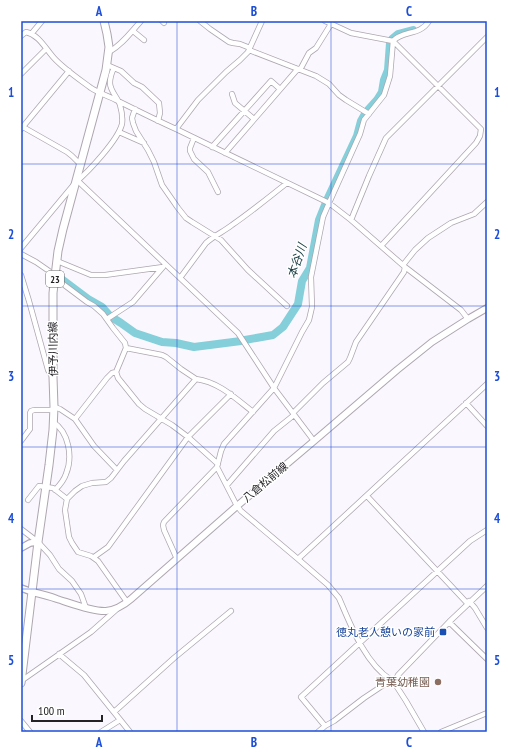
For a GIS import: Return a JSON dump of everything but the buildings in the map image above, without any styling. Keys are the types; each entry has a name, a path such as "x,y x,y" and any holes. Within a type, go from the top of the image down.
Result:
{"main road":[{"name":"伊予川内線","path":"21,681 50,458 54,409 52,308 55,276 63,229 80,164 100,93 110,66 108,40 104,21"},
{"name":"八倉松前線","path":"32,592 101,611 118,608 127,602 176,558 414,356 432,342 487,308"}],"street":[{"path":"32,33 42,21"},
{"path":"109,52 120,45 141,21"},
{"path":"200,21 229,42 240,44 322,79 339,95 368,114"},
{"path":"176,129 198,100 226,72 245,56 262,21"},
{"path":"325,21 351,33 393,41 481,129 480,136 476,143 381,246"},
{"path":"176,558 164,530 164,522 217,465 224,444 274,388 309,320 312,307 311,277 323,217 360,134 364,120 381,99 386,88 390,76 393,41 399,36 418,31 429,21"},
{"path":"225,153 296,71 301,68 309,54 316,48 331,24"},
{"path":"21,36 24,30 32,33 40,40 54,58 91,88 100,93 329,203 404,266 461,310 468,319"},
{"path":"133,31 144,40"},
{"path":"350,220 386,138 487,37"},
{"path":"21,74 46,49"},
{"path":"21,248 76,182 112,143 119,132 122,118 119,102 112,90 110,82 110,66 121,71 160,103 158,121"},
{"path":"69,71 22,128 67,152 80,164"},
{"path":"212,147 271,81 280,89"},
{"path":"232,94 235,103 254,119"},
{"path":"134,109 132,118 136,131 154,162 162,186 178,208 186,218 221,240 248,270 287,306"},
{"path":"119,132 144,143"},
{"path":"194,138 190,151 194,159 208,172 218,192"},
{"path":"76,182 79,182 164,266 180,278 238,333 274,388 314,441"},
{"path":"180,278 206,243 214,236 232,226 287,183"},
{"path":"227,485 274,431 348,362 356,342 404,272 404,266 415,250 428,238 451,223 474,214 487,202"},
{"path":"21,254 49,270 64,284 99,310 107,319 125,343 126,348 117,366 116,372 118,378 139,404 188,437 217,465 240,511 298,559 328,585 336,594 364,650 384,675 393,681 424,732"},
{"path":"57,262 91,275 105,275 164,266"},
{"path":"107,319 133,302 164,266"},
{"path":"21,275 48,370 53,377"},
{"path":"126,348 166,357 196,379 212,383 231,394 253,412"},
{"path":"75,419 107,378 112,373 116,372"},
{"path":"127,602 94,557 78,552 76,549 69,537 65,510 66,499 82,486 92,483 106,482 196,379"},
{"path":"298,559 487,384"},
{"path":"94,557 108,547 188,437 231,394"},
{"path":"466,403 487,426"},
{"path":"21,441 30,429 31,411 60,409 75,419 94,446 117,470"},
{"path":"53,422 58,425 66,437 68,455 66,474 62,482 55,490"},
{"path":"28,500 39,486 50,487 66,499"},
{"path":"367,496 437,571 475,608 487,628"},
{"path":"21,529 38,542 59,569 72,581 81,594 86,608"},
{"path":"325,726 301,697 470,541 487,530"},
{"path":"21,548 30,543 38,542"},
{"path":"318,732 364,698 393,681 468,602 487,586"},
{"path":"21,588 32,592"},
{"path":"21,681 91,632 118,608"},
{"path":"114,712 174,658 231,611"},
{"path":"449,622 487,658"},
{"path":"58,654 84,675 130,732"},
{"path":"440,732 487,712"},
{"path":"101,732 120,720"},
{"path":"21,721 30,732"}],"waterway":[{"name":"本谷川","path":"392,39 398,34 413,30"},
{"name":"本谷川","path":"368,110 382,92 384,80 388,70 390,43"},
{"name":"本谷川","path":"328,198 357,136 361,121 365,114"},
{"name":"本谷川","path":"245,340 273,335 283,327 298,304 302,281 310,268 319,220 325,205"},
{"name":"本谷川","path":"60,278 88,299 102,307 109,315"},
{"name":"本谷川","path":"113,318 135,333 162,342 194,347 241,341"}],"place":[{"name":"徳丸老人憩いの家前","path":"443,632"},
{"name":"青葉幼稚園","path":"438,682"}]}
